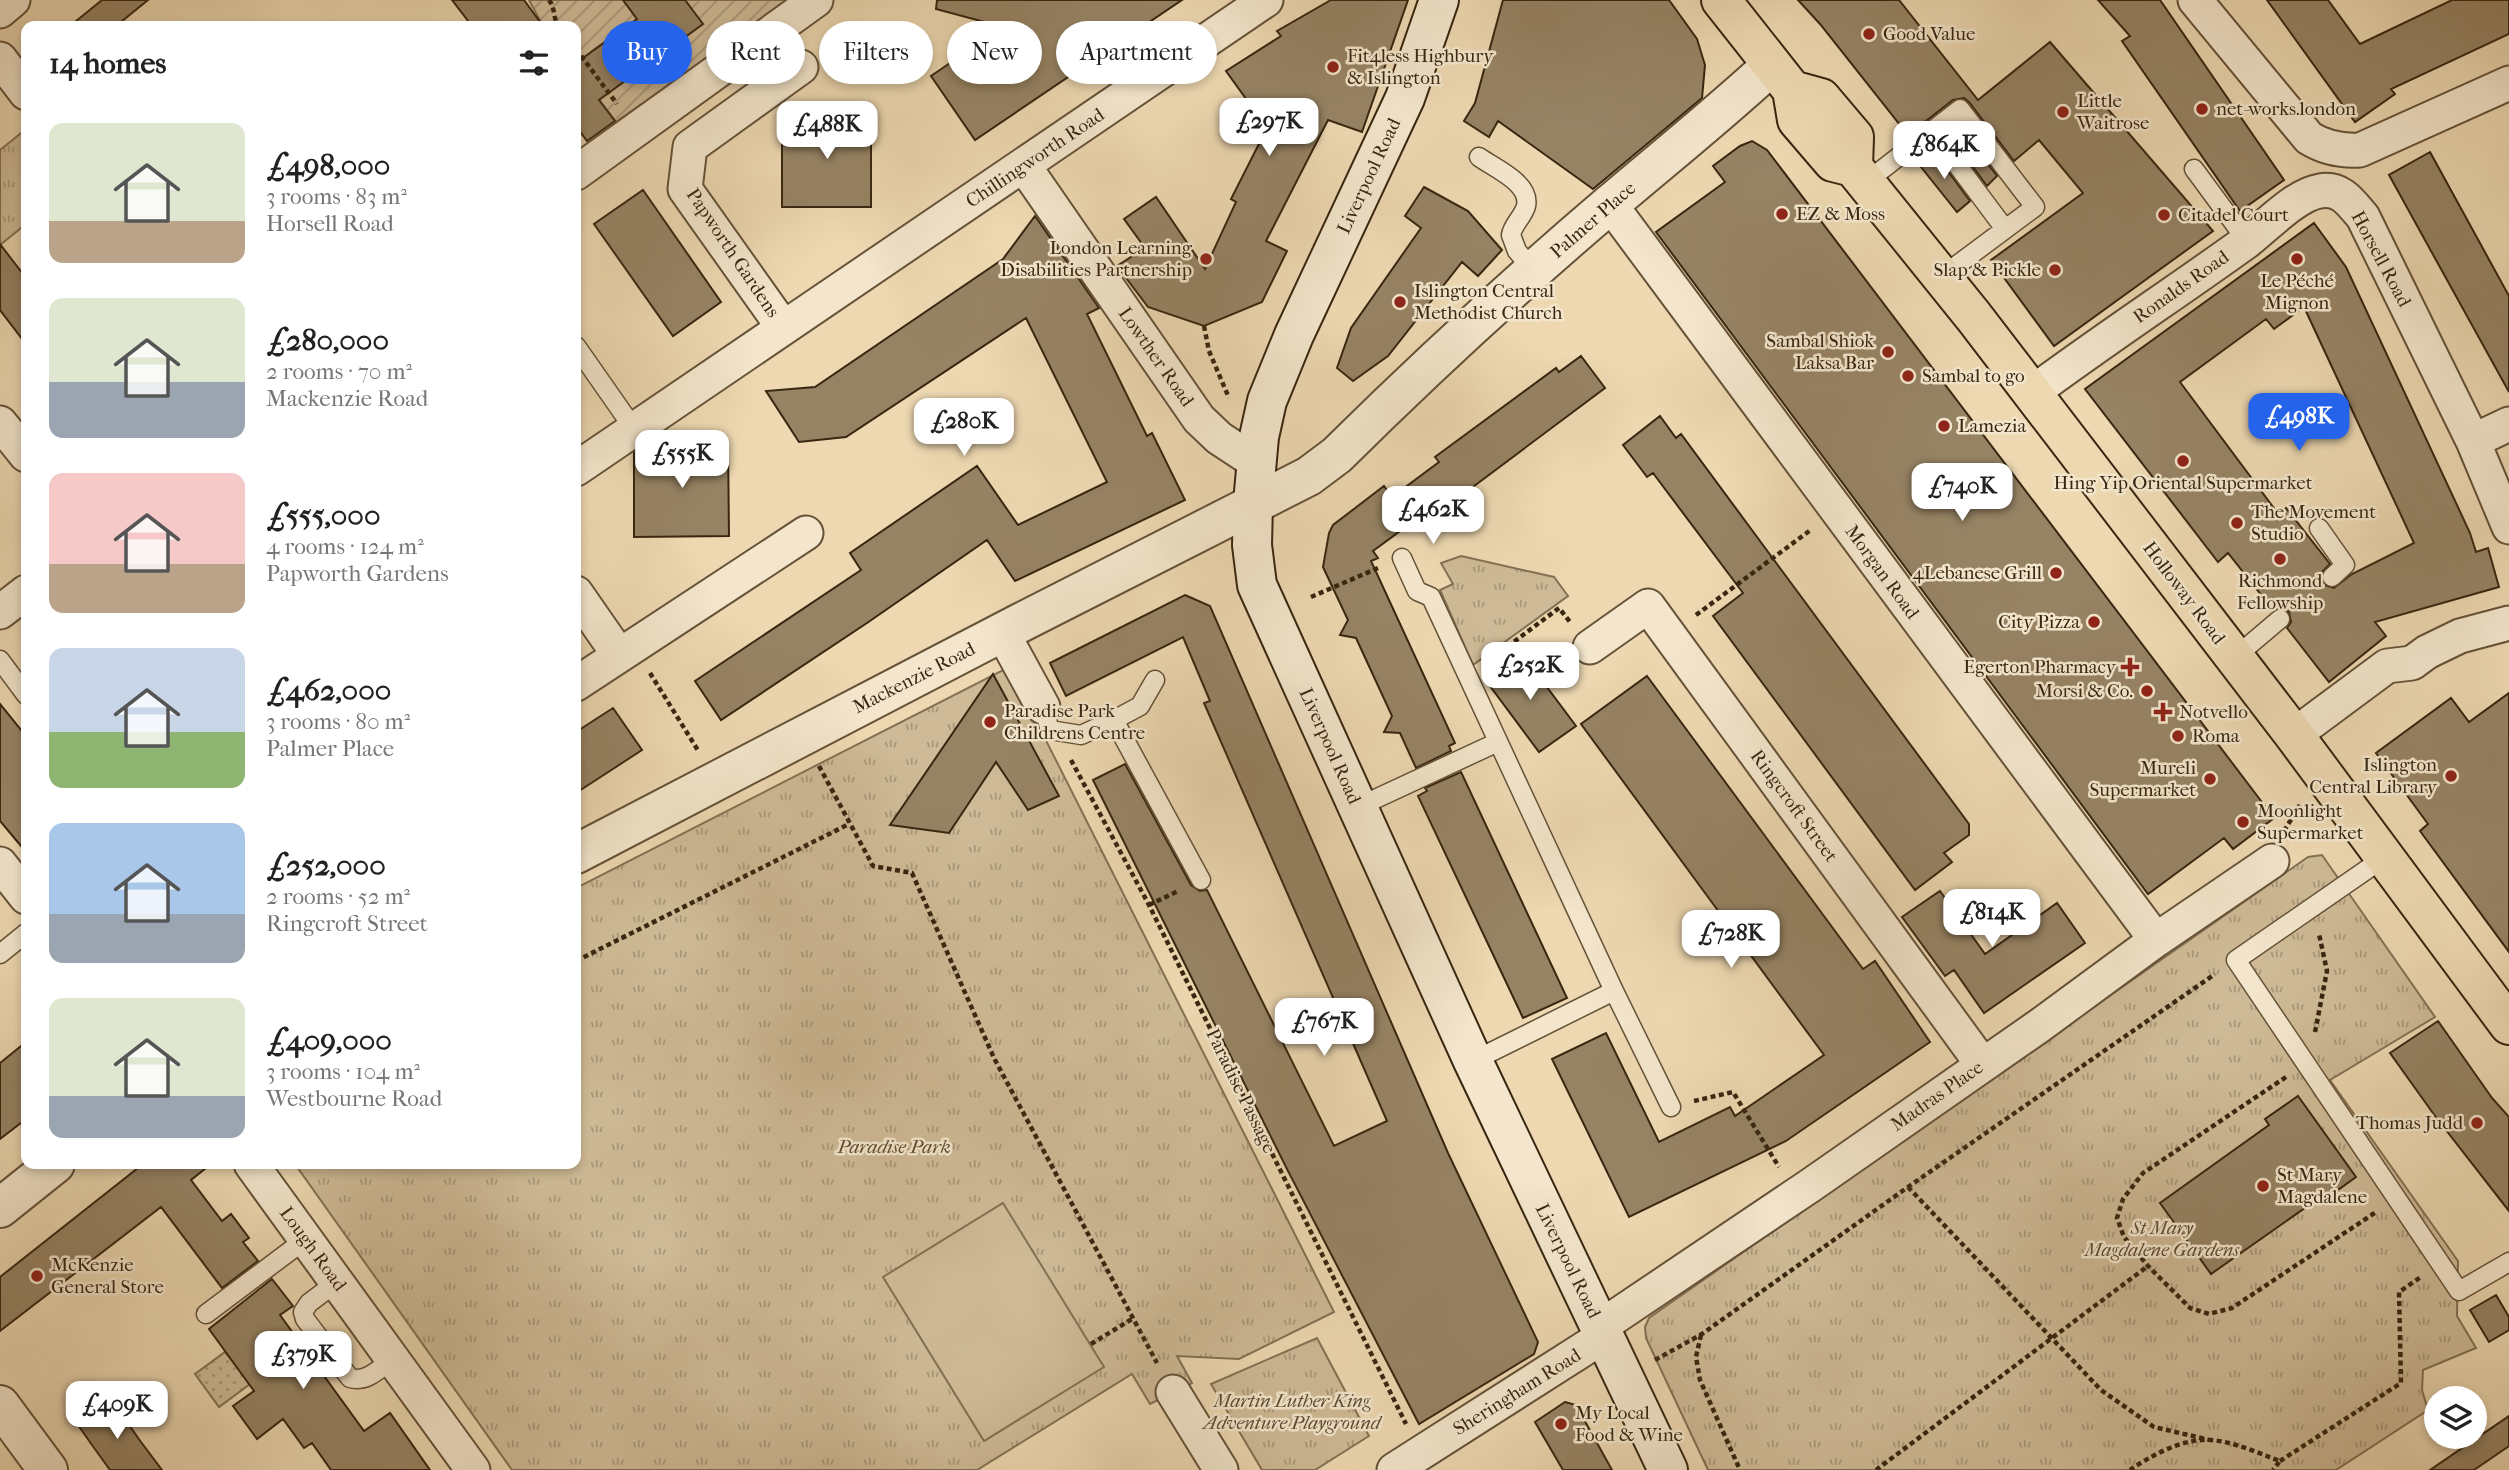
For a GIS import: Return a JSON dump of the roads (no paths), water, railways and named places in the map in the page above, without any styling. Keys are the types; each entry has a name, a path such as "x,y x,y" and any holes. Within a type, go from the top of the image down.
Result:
{"highway":[{"name":"Holloway Road","path":"1720,0 1782,78 1797,120 1833,162 1860,175 1941,277 2294,735 2509,1025"}],"street":[{"path":"0,11 13,0"},
{"path":"581,169 816,0"},
{"name":"Chillingworth Road","path":"793,321 1266,0"},
{"name":"Liverpool Road","path":"1439,0 1405,98 1279,371 1264,414 1253,503 1252,545 1257,584 1474,1060 1624,1377 1661,1467"},
{"path":"2195,0 2309,138 2321,145 2360,150 2509,83"},
{"path":"0,59 21,86"},
{"name":"Palmer Place","path":"1253,503 1323,467 1610,204 1727,106 1782,78"},
{"name":"Papworth Gardens","path":"581,466 793,321 685,188 690,148 778,84"},
{"path":"2334,191 2340,149"},
{"name":"Lowther Road","path":"1024,166 1199,419 1219,438 1257,463"},
{"name":"Ronalds Road","path":"2032,394 2247,241 2304,197 2323,190 2334,191"},
{"name":"Horsell Road","path":"2334,191 2349,201 2363,217 2473,441 2509,527"},
{"name":"Morgan Road","path":"1610,204 2156,940"},
{"path":"0,423 21,449"},
{"path":"2473,441 2509,424"},
{"name":"Mackenzie Road","path":"581,851 1253,503"},
{"path":"581,681 806,533"},
{"path":"0,612 21,596"},
{"path":"581,599 626,650"},
{"name":"Ringcroft Street","path":"1590,647 1648,606 1982,1065"},
{"path":"2294,735 2387,666 2412,663 2427,652 2460,636 2509,623"},
{"path":"1002,632 1043,707"},
{"name":"Madras Place","path":"1602,1331 2272,861"},
{"path":"0,864 21,891"},
{"path":"0,1208 49,1169"},
{"name":"Lough Road","path":"255,1169 474,1470"},
{"name":"Sheringham Road","path":"1408,1462 1602,1331"},
{"path":"1173,1392 1222,1470"},
{"path":"0,1405 48,1470"}],"lane":[{"path":"1860,175 1931,130 1960,108 2035,207 1941,277"},
{"path":"1931,130 2005,229"},
{"path":"1479,158 1519,184 1525,193 1525,207 1511,235 1517,251 1534,271"},
{"path":"2194,169 2247,241"},
{"path":"581,353 634,429"},
{"path":"2319,528 2345,565 2332,577"},
{"path":"1402,558 1417,591 1431,597 1614,991 1671,1107"},
{"path":"2234,658 2280,619"},
{"path":"0,660 21,688"},
{"path":"1043,707 1050,730 1081,734 1140,706 1155,680"},
{"path":"1114,720 1201,880"},
{"path":"1358,807 1498,742"},
{"path":"2385,857 2236,960 2459,1291 2509,1262"},
{"path":"0,954 21,937"},
{"path":"1474,1060 1614,991"},
{"path":"206,1314 306,1239"},
{"path":"337,1282 309,1303 303,1312 305,1319 351,1378 367,1378 393,1359"}],"place":[{"name":"Good Value","path":"1869,34"},
{"name":"Fit4less Highbury & Islington","path":"1333,67"},
{"name":"net-works.london","path":"2202,109"},
{"name":"Little Waitrose","path":"2063,112"},
{"name":"EZ & Moss","path":"1782,214"},
{"name":"Citadel Court","path":"2164,215"},
{"name":"London Learning Disabilities Partnership","path":"1206,259"},
{"name":"Le Péché Mignon","path":"2297,259"},
{"name":"Slap & Pickle","path":"2055,270"},
{"name":"Islington Central Methodist Church","path":"1400,302"},
{"name":"Sambal Shiok Laksa Bar","path":"1888,352"},
{"name":"Sambal to go","path":"1908,376"},
{"name":"Lamezia","path":"1944,426"},
{"name":"Hing Yip Oriental Supermarket","path":"2183,461"},
{"name":"The Movement Studio","path":"2237,523"},
{"name":"Richmond Fellowship","path":"2280,559"},
{"name":"4Lebanese Grill","path":"2056,573"},
{"name":"City Pizza","path":"2094,622"},
{"name":"Egerton Pharmacy","path":"2130,667"},
{"name":"Morsi & Co.","path":"2147,691"},
{"name":"Notvello","path":"2163,712"},
{"name":"Paradise Park Childrens Centre","path":"990,722"},
{"name":"Roma","path":"2178,736"},
{"name":"Islington Central Library","path":"2451,776"},
{"name":"Mureli Supermarket","path":"2210,779"},
{"name":"Moonlight Supermarket","path":"2243,822"},
{"name":"Thomas Judd","path":"2477,1123"},
{"name":"St Mary Magdalene","path":"2263,1186"},
{"name":"McKenzie General Store","path":"37,1276"},
{"name":"My Local Food & Wine","path":"1561,1424"}],"park label":[{"name":"Paradise Park","path":"894,1147"},
{"name":"St Mary Magdalene Gardens","path":"2162,1239"},
{"name":"Martin Luther King Adventure Playground","path":"1292,1412"}]}
